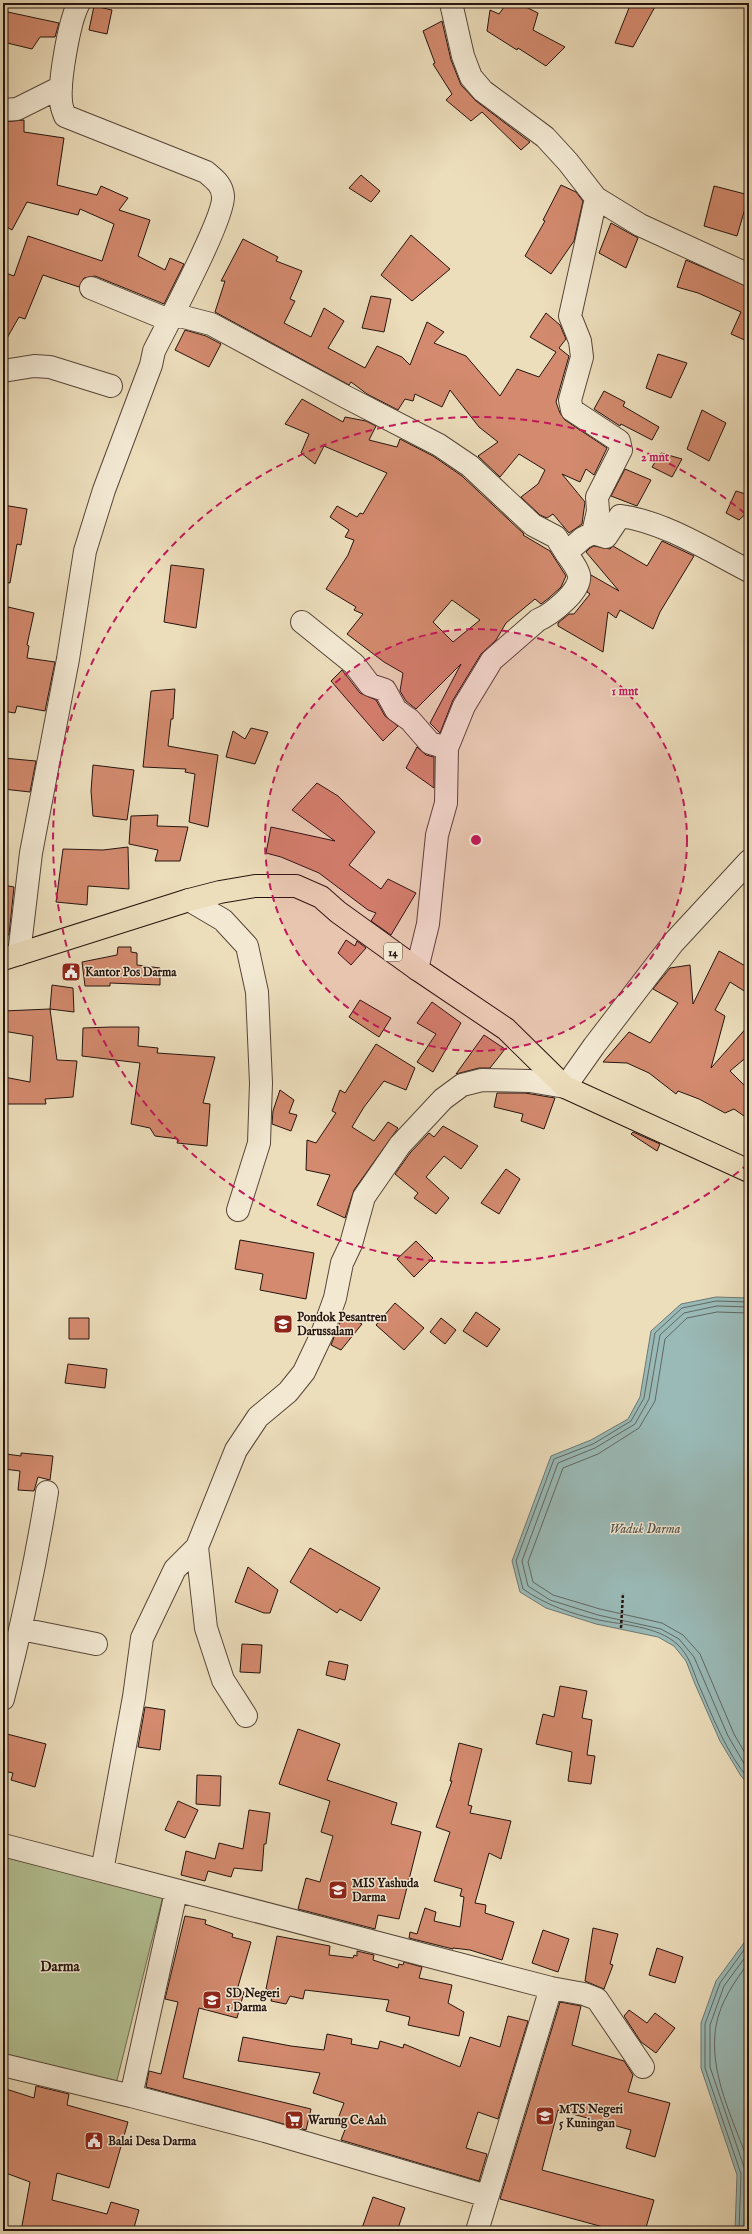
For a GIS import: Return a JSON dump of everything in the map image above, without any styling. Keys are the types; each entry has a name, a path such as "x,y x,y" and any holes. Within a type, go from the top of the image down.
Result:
{"highway":[{"name":"14","path":"11,956 189,900 255,886 296,886 321,897 338,912 417,969 506,1029 565,1087 749,1171"}],"street":[{"path":"11,956 68,659 85,552 104,490 151,365 154,351 221,209 223,196 218,182 206,172 65,116 60,101 61,87 69,29 73,13 79,3"},
{"path":"451,3 463,56 471,77 483,91 545,137 568,162 596,198 640,225 749,275"},
{"path":"3,110 17,109 61,87"},
{"path":"593,533 598,511 597,496 621,450 619,441 572,410 570,400 582,356 580,341 570,316 596,198"},
{"path":"91,288 171,317 211,324 439,445 470,466 533,525 556,537 579,576 578,584 568,597 547,616 538,620 492,660 464,706 447,748 446,803 437,835 428,924 417,969"},
{"path":"3,371 34,366 50,367 111,386"},
{"path":"566,553 583,538 593,533 606,537 620,516 629,517 673,532 749,571"},
{"path":"302,622 354,664 370,685 385,690 396,710 410,720 430,743 447,748"},
{"path":"102,1871 134,1697 142,1638 175,1569 198,1547 236,1450 258,1417 288,1392 304,1372 322,1334 335,1298 342,1263 350,1244 364,1197 400,1145 443,1099 462,1085 482,1080 530,1081 565,1087 594,1046 673,943 749,861"},
{"path":"189,900 223,920 246,946 257,992 261,1083 258,1143 238,1210"},
{"path":"3,1698 21,1629 38,1547 47,1492"},
{"path":"198,1547 206,1628 224,1680 246,1716"},
{"path":"21,1629 96,1644"},
{"path":"3,1845 176,1892 551,1988 584,1994 597,1999 643,2067"},
{"path":"131,2096 176,1892"},
{"path":"477,2231 551,1988"},
{"path":"3,2065 131,2096 265,2132 487,2196"}],"path":[{"path":"621,1628 623,1593"}],"green space":[{"path":"3,1857 163,1896 116,2084 3,2056"}],"water":[{"name":"Waduk Darma","path":"716,1297 749,1298 749,1785 741,1776 720,1741 686,1661 674,1646 658,1637 596,1624 546,1608 520,1592 512,1561 551,1456 591,1440 628,1419 640,1397 651,1331 681,1304"},
{"path":"749,1936 749,2231 735,2231 737,2175 701,2068 701,2023 716,1981"}],"building":[{"path":"507,3 518,3 538,13 533,30 565,47 546,66 487,31 490,10 499,14"},
{"path":"631,3 657,3 633,47 615,43"},
{"path":"94,6 112,10 107,34 89,30"},
{"path":"3,11 59,23 55,37 40,37 32,49 3,42"},
{"path":"442,21 451,60 461,85 476,101 530,142 521,150 482,112 471,121 446,100 452,94 433,64 435,63 423,31"},
{"path":"24,120 24,132 64,138 57,185 97,195 101,186 128,198 119,210 150,220 138,256 165,270 170,258 184,264 164,304 95,276 84,278 79,287 43,275 25,319 19,317 3,345 3,272 14,276 28,236 102,261 114,224 80,209 78,215 27,202 12,230 3,225 3,122"},
{"path":"361,175 380,191 371,202 349,188"},
{"path":"561,185 576,192 583,201 574,241 551,274 525,256 545,221 543,220"},
{"path":"714,186 749,195 737,236 704,226"},
{"path":"611,223 638,238 626,268 599,253"},
{"path":"411,235 450,269 412,301 381,275"},
{"path":"243,239 278,257 276,261 302,271 290,299 295,301 284,323 311,337 324,308 344,321 328,348 365,368 377,346 402,357 410,365 427,322 444,332 434,343 466,356 500,396 517,369 539,377 556,352 530,337 546,313 560,325 566,339 559,348 569,356 556,402 560,413 565,420 607,448 594,475 586,469 580,482 562,474 585,502 582,524 569,533 553,514 547,518 540,515 521,497 538,484 545,470 519,454 500,477 478,456 498,442 479,427 450,390 442,407 415,394 413,401 405,399 398,410 367,394 351,382 349,385 215,312 225,281 221,281"},
{"path":"686,260 749,287 749,342 731,334 741,312 698,293 677,287"},
{"path":"371,296 391,299 384,332 362,328"},
{"path":"185,330 206,336 221,344 209,367 175,350"},
{"path":"658,354 687,363 671,398 646,388"},
{"path":"604,391 625,402 623,406 659,427 652,440 621,424 620,426 594,409"},
{"path":"302,399 343,422 345,417 366,421 376,426 369,440 397,447 400,439 433,456 462,476 524,534 523,535 550,551 566,576 561,587 549,598 541,604 535,599 506,623 496,640 481,654 453,700 440,733 430,723 461,664 416,709 406,701 400,691 403,673 384,662 347,634 363,614 354,610 356,607 326,589 348,555 354,540 345,537 349,530 330,517 337,506 357,517 360,513 363,514 387,473 324,446 315,464 301,453 309,434 285,424","holes":["452,600 480,620 453,642 433,622"]},
{"path":"702,410 726,423 709,461 687,449"},
{"path":"661,453 682,459 672,477 652,467"},
{"path":"625,469 651,480 637,506 611,496"},
{"path":"736,491 749,495 749,511 739,520 726,513"},
{"path":"3,505 27,509 21,545 17,544 10,583 3,582"},
{"path":"662,541 694,556 660,612 653,629 620,610 616,618 608,612 603,652 558,626 558,623 569,614 574,614 590,594 587,592 591,575 619,591 586,552 590,548 594,546 610,549 613,546 647,566"},
{"path":"171,565 204,569 196,628 164,622"},
{"path":"8,607 34,613 27,645 29,646 27,658 55,662 45,711 17,706 15,713 3,711 3,632"},
{"path":"342,670 360,693 376,700 385,716 398,726 383,741 331,681"},
{"path":"175,689 173,719 171,719 168,746 218,755 208,827 189,822 195,774 185,772 186,769 143,767 151,691"},
{"path":"251,728 268,732 255,764 226,757 233,731 245,739"},
{"path":"417,747 426,755 434,757 434,788 406,768"},
{"path":"3,758 36,761 30,792 3,789"},
{"path":"93,765 134,770 127,820 93,816 91,791"},
{"path":"317,783 338,796 375,832 349,865 381,889 388,879 416,893 391,935 371,921 376,913 368,910 319,873 281,857 266,853 271,827 335,841 292,810"},
{"path":"158,815 157,826 188,827 180,861 155,861 158,850 129,844 131,816"},
{"path":"128,847 129,889 88,886 87,905 56,902 63,849 103,850"},
{"path":"3,885 14,887 9,935 3,934"},
{"path":"346,940 355,946 357,941 366,948 351,965 338,953"},
{"path":"118,947 131,947 131,952 137,953 137,965 160,968 160,985 110,983 110,986 85,986 82,962 117,955"},
{"path":"719,951 749,968 749,994 730,982 715,1010 725,1016 711,1068 749,1025 749,1055 730,1071 749,1090 749,1108 744,1116 734,1109 725,1113 699,1099 678,1091 676,1094 649,1073 627,1063 603,1062 629,1032 650,1043 678,1003 653,989 670,968 690,965 693,1004"},
{"path":"52,985 73,988 74,1012 50,1009"},
{"path":"360,1000 391,1018 379,1037 349,1017"},
{"path":"432,1002 461,1023 433,1072 417,1062 436,1034 417,1023"},
{"path":"50,1009 57,1060 77,1061 73,1097 45,1099 46,1104 3,1104 4,1077 30,1082 33,1036 3,1031 3,1011"},
{"path":"139,1027 138,1046 158,1048 157,1053 215,1057 203,1103 210,1104 207,1146 177,1143 178,1139 155,1136 150,1128 131,1124 140,1063 82,1056 83,1028"},
{"path":"484,1035 505,1049 490,1068 479,1068 456,1074"},
{"path":"376,1044 415,1068 406,1090 384,1081 364,1107 352,1127 374,1141 388,1122 398,1128 354,1190 345,1218 317,1205 330,1175 306,1170 307,1140 316,1143 336,1113 332,1111 340,1090 345,1093"},
{"path":"280,1090 294,1100 289,1113 297,1115 291,1131 272,1124 273,1111"},
{"path":"497,1093 525,1093 555,1098 544,1129 521,1121 523,1114 494,1107"},
{"path":"443,1126 478,1146 461,1169 444,1156 426,1177 449,1198 436,1214 414,1198 418,1193 395,1174 410,1153 429,1133 434,1137"},
{"path":"633,1132 660,1144 657,1151 631,1134"},
{"path":"506,1169 520,1179 499,1214 481,1203"},
{"path":"240,1240 314,1253 306,1299 260,1290 263,1274 235,1269"},
{"path":"416,1241 433,1258 414,1277 397,1259"},
{"path":"395,1303 424,1328 404,1350 376,1325"},
{"path":"476,1312 500,1329 487,1347 463,1331"},
{"path":"343,1314 362,1324 341,1350 331,1345"},
{"path":"69,1318 89,1318 89,1339 69,1339"},
{"path":"441,1318 456,1330 445,1344 430,1332"},
{"path":"68,1364 107,1369 105,1388 65,1383"},
{"path":"21,1453 53,1456 50,1480 38,1477 34,1491 18,1490 20,1471 4,1469 6,1454 21,1456"},
{"path":"310,1548 380,1588 361,1621 340,1609 337,1613 290,1582"},
{"path":"248,1567 278,1590 270,1613 264,1613 235,1602"},
{"path":"242,1644 262,1645 260,1673 240,1672"},
{"path":"329,1661 348,1665 345,1680 326,1675"},
{"path":"560,1686 587,1691 582,1718 592,1720 587,1755 595,1756 591,1784 568,1781 572,1752 536,1744 543,1714 554,1717"},
{"path":"145,1707 165,1710 160,1750 138,1747"},
{"path":"298,1729 340,1744 327,1780 397,1803 391,1824 421,1832 399,1919 378,1915 375,1929 298,1909 306,1878 320,1882 333,1836 321,1832 330,1801 279,1784"},
{"path":"3,1733 46,1744 35,1787 11,1780 13,1773 3,1771"},
{"path":"459,1743 482,1749 468,1805 472,1806 470,1813 511,1821 501,1859 489,1853 475,1903 486,1905 485,1913 514,1922 502,1960 470,1950 453,1949 409,1938 410,1932 417,1934 425,1908 436,1912 434,1921 460,1927 464,1897 460,1896 462,1889 434,1881 450,1832 436,1827 452,1781 450,1781"},
{"path":"197,1775 221,1776 220,1806 196,1804"},
{"path":"178,1801 198,1810 185,1838 165,1830"},
{"path":"249,1810 270,1813 266,1844 264,1844 262,1871 234,1868 231,1877 208,1871 205,1881 181,1875 186,1851 215,1859 219,1843 243,1849"},
{"path":"185,1916 206,1920 205,1924 233,1934 232,1937 251,1942 237,1990 244,1992 237,2018 199,2008 183,2078 311,2109 306,2130 146,2087 149,2071 161,2074 178,2002 165,1999"},
{"path":"593,1928 618,1934 610,1964 613,1965 604,1989 585,1981"},
{"path":"543,1930 569,1939 558,1972 532,1963"},
{"path":"277,1936 330,1946 329,1955 353,1958 354,1955 357,1956 357,1951 374,1955 373,1960 398,1968 399,1964 403,1965 404,1962 422,1967 419,1978 452,1985 448,2003 464,2012 459,2036 408,2025 410,2017 386,2011 389,2000 305,1990 303,1999 290,1996 286,2004 271,2001 273,1991 266,1989"},
{"path":"657,1948 683,1957 675,1983 649,1975"},
{"path":"560,2002 581,2006 572,2045 624,2061 633,2075 628,2092 670,2103 655,2157 626,2148 631,2130 558,2110 542,2170 654,2200 645,2231 618,2231 500,2199"},
{"path":"629,2010 647,2023 655,2013 675,2028 656,2053 641,2042 624,2016"},
{"path":"508,2016 528,2021 498,2119 478,2112 466,2148 487,2154 479,2181 341,2140 346,2127 336,2124 344,2103 313,2093 320,2073 238,2061 243,2037 291,2046 324,2050 327,2034 352,2039 351,2044 378,2049 380,2041 403,2048 404,2044 460,2067 470,2037 500,2047"},
{"path":"36,2086 69,2094 67,2105 128,2122 109,2188 57,2173 52,2200 107,2214 111,2202 139,2210 133,2231 21,2231 30,2182 3,2172 3,2104 6,2089 34,2098"},
{"path":"373,2197 405,2208 397,2231 361,2231"}],"place":[{"name":"Kantor Pos Darma","path":"71,972"},
{"name":"Pondok Pesantren Darussalam","path":"283,1324"},
{"name":"MIS Yashuda Darma","path":"338,1890"},
{"name":"SD Negeri 1 Darma","path":"212,2000"},
{"name":"MTS Negeri 5 Kuningan","path":"545,2116"},
{"name":"Warung Ce Aah","path":"294,2120"},
{"name":"Balai Desa Darma","path":"94,2141"}],"district":[{"name":"Darma","path":"60,1966"}]}
